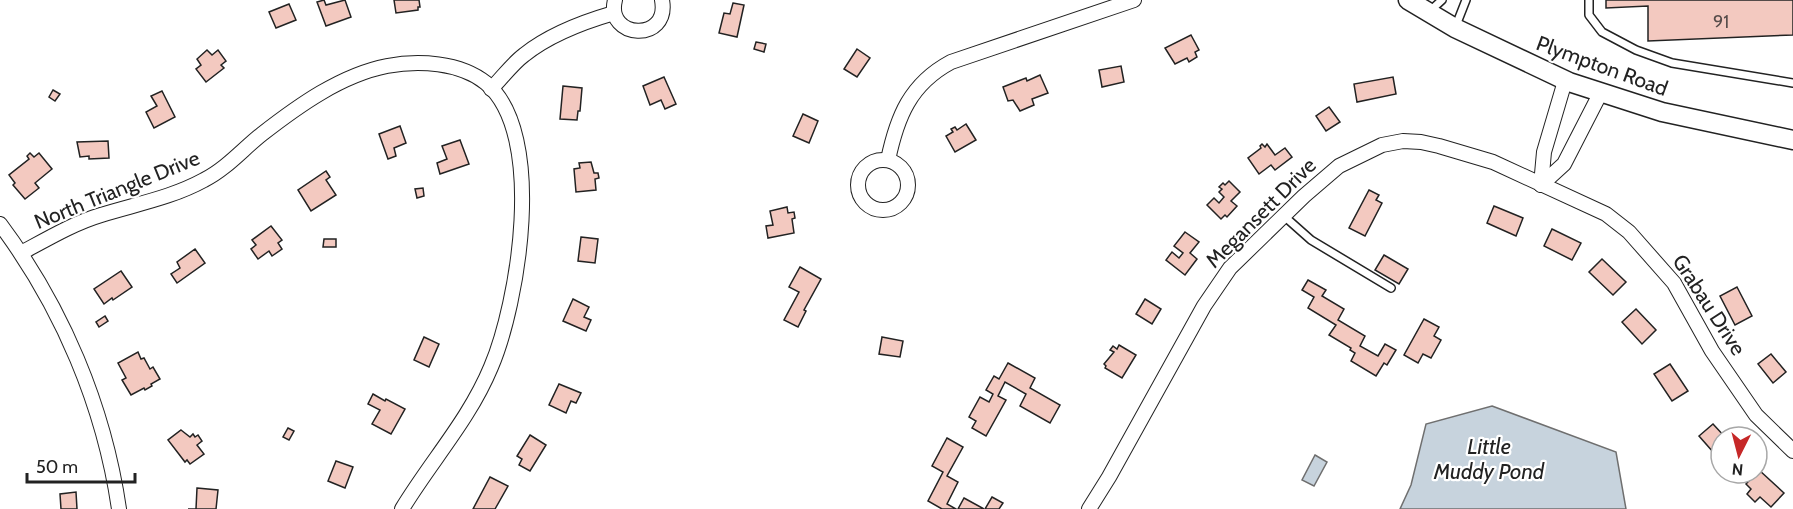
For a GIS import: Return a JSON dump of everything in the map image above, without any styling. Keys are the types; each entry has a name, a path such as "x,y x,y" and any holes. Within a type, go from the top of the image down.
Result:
{"main road":[{"name":"Plympton Road","path":"1408,0 1455,27 1565,81 1662,112 1793,140"}],"street":[{"path":"491,89 524,55 559,33 615,7 618,20 630,30 646,30 658,21 662,14 662,0"},
{"path":"888,160 895,129 903,112 917,89 937,70 951,62 1134,0"},
{"name":"North Triangle Drive","path":"21,253 100,215 160,200 207,179 302,105 364,73 402,64 438,65 472,74 491,89 508,115 514,135 521,185 521,234 508,310 498,350 476,399 460,426 402,509"},
{"path":"1541,185 1544,153 1565,81"},
{"path":"1541,185 1564,164 1601,92"},
{"name":"Megansett Drive","path":"1089,509 1217,286 1230,268 1339,166 1382,145 1394,142 1421,142 1482,159 1541,185"},
{"name":"Grabau Drive","path":"1541,185 1606,214 1629,232 1674,283 1712,351 1756,415 1793,451"},
{"name":"North Triangle Drive","path":"0,224 21,253 50,301 94,403 107,445 119,509"}],"lane":[{"path":"1428,12 1442,0"},
{"path":"1455,27 1466,0"},
{"path":"1589,0 1589,15 1602,32 1636,50 1672,63 1793,82"},
{"path":"1284,216 1311,240 1391,288"}],"water":[{"name":"Little Muddy Pond","path":"1492,406 1616,452 1626,509 1400,509 1411,485 1426,424"},
{"path":"1315,455 1327,462 1314,486 1302,480"}],"building":[{"path":"324,0 326,5 345,0 351,17 326,26 317,2"},
{"path":"394,0 419,0 420,7 418,10 396,13"},
{"path":"1606,0 1793,0 1793,35 1648,41 1648,6 1606,8"},
{"path":"733,3 744,5 737,37 719,33 724,13 730,14"},
{"path":"289,4 296,20 276,28 269,12"},
{"path":"1191,35 1199,50 1195,52 1197,57 1189,62 1187,58 1175,64 1165,48"},
{"path":"756,42 766,44 764,52 754,49"},
{"path":"857,49 870,58 857,77 844,69"},
{"path":"207,50 212,55 218,50 226,61 221,65 224,68 206,82 196,69 201,65 197,59"},
{"path":"1121,66 1124,82 1102,87 1099,70"},
{"path":"1040,75 1048,93 1032,99 1034,105 1020,111 1013,100 1008,101 1003,87"},
{"path":"664,77 676,104 665,109 661,100 650,105 643,86"},
{"path":"1393,77 1396,94 1357,102 1354,84"},
{"path":"563,86 582,88 577,120 560,119"},
{"path":"53,90 60,94 55,101 49,97"},
{"path":"162,91 175,117 154,128 146,112 157,106 151,96"},
{"path":"1329,107 1340,122 1326,131 1316,116"},
{"path":"803,114 818,121 809,143 793,136"},
{"path":"966,124 976,140 955,152 946,136 953,132 951,129 955,127 957,130"},
{"path":"400,126 406,143 394,148 396,156 388,159 379,134"},
{"path":"460,140 469,164 440,174 437,163 447,159 442,146"},
{"path":"108,141 109,158 80,157 77,142"},
{"path":"1262,144 1265,147 1267,144 1275,155 1285,148 1292,157 1275,170 1271,165 1259,174 1248,158 1261,148"},
{"path":"30,153 34,157 39,153 52,169 35,183 39,188 25,199 13,185 15,183 9,175 29,159 27,156"},
{"path":"591,162 594,173 598,173 599,178 595,179 596,190 576,192 574,169 580,168 579,163"},
{"path":"326,171 330,177 326,180 336,195 311,211 298,190"},
{"path":"1229,181 1240,192 1231,201 1237,206 1227,217 1225,215 1221,219 1207,205 1214,198 1219,203 1224,197 1219,192 1222,189 1219,187"},
{"path":"423,188 424,196 417,198 415,189"},
{"path":"1369,190 1379,195 1376,200 1382,203 1365,236 1349,228"},
{"path":"1494,206 1523,218 1516,236 1487,223"},
{"path":"787,207 788,213 794,212 795,218 792,219 794,233 768,238 766,226 773,225 770,211"},
{"path":"271,226 282,240 278,243 282,249 272,256 269,251 258,259 251,249 256,245 252,240"},
{"path":"1552,229 1581,243 1572,260 1544,246"},
{"path":"1185,232 1199,242 1190,253 1197,259 1185,275 1166,260 1172,252 1179,258 1183,253 1174,246"},
{"path":"581,237 598,239 595,263 578,261"},
{"path":"324,239 336,239 336,247 323,247"},
{"path":"195,249 205,263 177,283 171,274 180,268 177,262"},
{"path":"1384,255 1408,269 1399,284 1375,270"},
{"path":"1602,259 1626,282 1613,295 1589,272"},
{"path":"800,267 821,279 804,310 806,311 798,327 784,320 799,292 789,287"},
{"path":"121,271 132,287 104,304 94,289"},
{"path":"1308,280 1326,290 1322,296 1344,309 1338,320 1365,336 1360,346 1378,356 1385,344 1396,350 1387,365 1384,363 1376,376 1351,361 1355,353 1350,350 1351,348 1329,335 1336,325 1308,308 1314,297 1302,290"},
{"path":"1737,287 1752,316 1735,325 1720,296"},
{"path":"573,299 589,307 584,317 591,320 586,331 563,321"},
{"path":"1145,299 1161,309 1152,324 1136,314"},
{"path":"1636,309 1656,330 1642,344 1622,322"},
{"path":"105,316 108,321 99,327 96,322"},
{"path":"1424,319 1439,327 1434,336 1441,340 1431,358 1423,354 1418,363 1404,355"},
{"path":"424,337 439,344 429,367 414,360"},
{"path":"882,337 903,341 900,357 879,354"},
{"path":"1119,345 1136,355 1122,378 1105,368 1104,364 1114,352 1110,350 1113,346 1117,349"},
{"path":"138,352 150,369 153,367 160,379 145,390 144,388 131,395 122,380 126,378 118,363"},
{"path":"1771,354 1786,372 1773,383 1758,364"},
{"path":"1008,363 1035,378 1030,388 1060,405 1050,423 1020,406 1026,394 1005,382 998,396 1006,400 986,436 972,428 976,421 969,417 980,397 989,402 993,394 986,390 994,376 999,379"},
{"path":"1670,364 1688,391 1672,401 1654,374"},
{"path":"559,384 581,393 576,403 571,401 566,413 549,405"},
{"path":"373,394 405,409 391,434 372,424 380,410 368,404"},
{"path":"1709,427 1709,447 1699,436"},
{"path":"288,428 294,431 289,440 283,437"},
{"path":"181,430 190,437 193,434 195,437 198,435 202,441 197,445 204,454 190,464 187,460 185,462 168,440"},
{"path":"530,435 546,445 530,471 519,465 522,459 517,456"},
{"path":"947,438 963,447 947,476 958,482 947,504 956,509 942,509 928,501 943,472 932,466"},
{"path":"336,461 353,467 345,488 328,481"},
{"path":"490,477 508,486 495,509 473,509"},
{"path":"1769,479 1784,493 1771,507 1760,497 1755,502 1747,494 1751,489 1747,485 1769,485"},
{"path":"197,488 218,490 216,509 196,509"},
{"path":"76,492 77,509 61,509 60,494"},
{"path":"992,497 1003,503 999,509 985,509"},
{"path":"964,498 984,509 958,509"}]}
